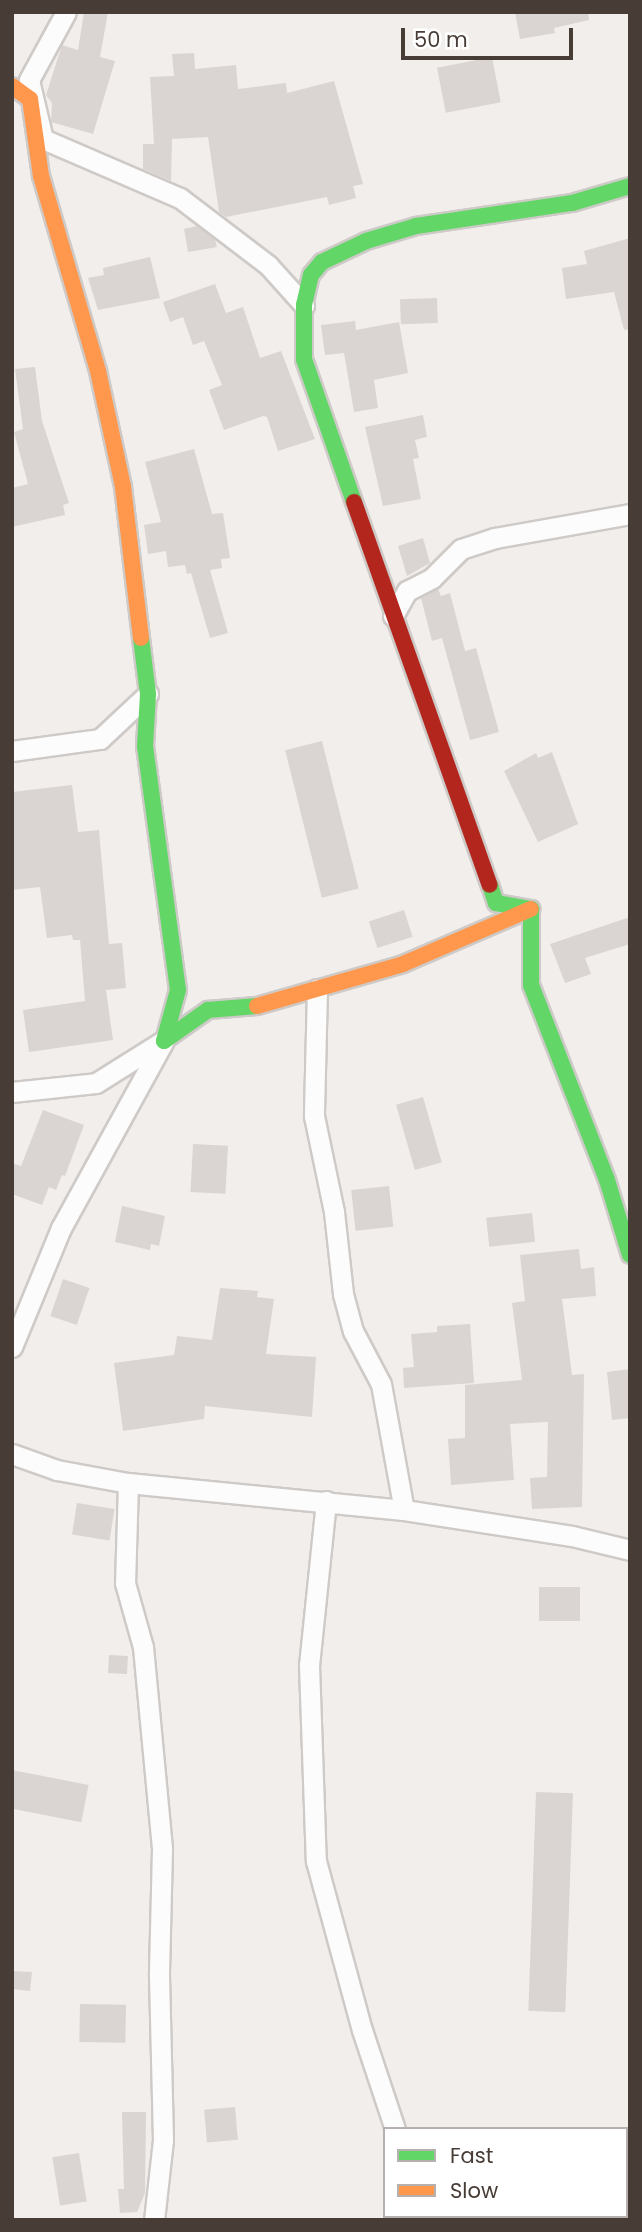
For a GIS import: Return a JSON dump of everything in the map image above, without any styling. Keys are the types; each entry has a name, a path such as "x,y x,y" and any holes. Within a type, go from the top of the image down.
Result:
{"street":[{"path":"12,1347 61,1228 164,1041 178,990 145,746 148,694 123,487 98,371 41,176 30,99 29,80 66,12"},
{"path":"12,86 30,99 43,139 180,198 268,265 304,305"},
{"path":"531,909 496,903 304,359 304,305 311,275 322,262 366,241 416,226 572,203 630,186"},
{"path":"393,616 407,591 432,578 461,549 495,538 630,514"},
{"path":"12,751 100,739 148,694"},
{"path":"12,1092 96,1083 208,1010 254,1007 403,964 531,909"},
{"path":"531,909 531,985 607,1180 630,1255"},
{"path":"317,989 314,1116 334,1212 343,1294 353,1331 381,1384 404,1510"},
{"path":"12,1454 57,1469 128,1483 404,1510 572,1535 630,1550"},
{"path":"128,1483 125,1583 143,1647 163,1849 159,1976 163,2126 154,2220"},
{"path":"326,1501 309,1665 316,1861 362,2030 394,2127"}],"building":[{"path":"84,12 108,12 100,57 115,61 93,134 51,122 52,103 46,95 62,45 78,50"},
{"path":"515,12 588,12 589,20 554,28 555,33 520,39"},
{"path":"194,53 195,69 236,65 238,89 286,83 287,93 334,81 363,184 353,186 356,198 329,205 327,197 226,217 219,212 208,137 172,139 171,181 143,169 143,144 154,144 150,77 174,76 172,54"},
{"path":"492,57 501,102 446,113 437,68"},
{"path":"197,226 215,240 217,247 188,252 184,229"},
{"path":"630,238 630,329 624,330 614,292 566,299 562,268 587,264 584,251"},
{"path":"150,257 160,298 98,310 88,278 104,275 103,268"},
{"path":"215,284 226,313 243,307 260,358 281,351 315,439 278,451 267,417 263,416 224,430 209,390 222,385 204,341 193,345 183,317 170,322 163,302"},
{"path":"437,298 438,323 401,324 400,299"},
{"path":"355,321 356,330 399,322 408,373 374,380 378,408 354,412 344,353 325,355 321,325"},
{"path":"35,367 42,421 69,503 63,505 65,515 12,527 12,488 28,484 14,432 23,429 15,369"},
{"path":"423,415 427,437 415,440 419,458 413,459 421,499 383,506 365,427"},
{"path":"194,449 212,514 223,513 230,558 221,559 222,568 210,570 228,633 210,638 191,573 187,574 185,565 168,567 166,551 148,554 144,525 161,522 145,462"},
{"path":"423,538 430,563 407,576 398,546"},
{"path":"438,589 441,596 450,593 465,651 476,648 499,732 470,740 442,638 432,641 421,598"},
{"path":"322,741 359,888 322,898 285,750"},
{"path":"552,752 578,824 538,842 504,771 536,753 538,758"},
{"path":"72,785 78,832 99,830 109,944 122,943 126,988 106,990 113,1040 29,1052 23,1010 85,1001 80,940 73,940 72,935 47,938 40,887 12,890 12,792"},
{"path":"404,910 413,937 377,948 369,921"},
{"path":"630,917 630,944 585,958 591,974 565,983 550,944"},
{"path":"423,1097 442,1162 415,1170 396,1105"},
{"path":"43,1110 84,1125 65,1176 62,1175 56,1190 49,1187 42,1205 12,1194 12,1163 21,1166"},
{"path":"193,1144 228,1146 225,1194 190,1192"},
{"path":"389,1186 393,1227 355,1231 351,1190"},
{"path":"122,1206 165,1216 159,1246 151,1244 150,1250 115,1242"},
{"path":"532,1213 535,1242 489,1247 486,1218"},
{"path":"579,1249 581,1269 594,1267 596,1296 562,1299 572,1375 584,1374 582,1507 532,1509 530,1478 547,1477 548,1422 510,1424 514,1480 451,1485 448,1439 465,1438 465,1385 522,1380 512,1303 525,1301 520,1255"},
{"path":"63,1279 89,1288 77,1325 50,1316"},
{"path":"220,1288 258,1291 257,1297 274,1299 266,1354 316,1357 312,1417 205,1406 204,1419 123,1431 114,1363 174,1355 177,1336 212,1340"},
{"path":"470,1324 474,1383 404,1388 403,1368 414,1367 411,1334 437,1332 437,1326"},
{"path":"630,1369 630,1418 612,1420 607,1372"},
{"path":"77,1503 115,1509 110,1541 72,1535"},
{"path":"539,1587 580,1587 580,1621 539,1621"},
{"path":"109,1655 128,1656 127,1674 108,1673"},
{"path":"12,1770 89,1785 81,1822 12,1809"},
{"path":"536,1792 573,1793 565,2012 528,2011"},
{"path":"12,1971 32,1972 30,1991 12,1989"},
{"path":"80,2004 126,2005 125,2043 79,2042"},
{"path":"235,2107 238,2140 207,2143 204,2110"},
{"path":"122,2112 146,2112 145,2193 137,2212 120,2213 118,2189 124,2189"},
{"path":"79,2153 87,2201 60,2206 52,2157"}],"traffic: fast":[{"path":"354,502 304,359 304,305 311,275 322,262 366,241 416,226 572,203 630,186"},
{"path":"141,638 148,694 145,746 178,990 164,1041 208,1010 257,1006"},
{"path":"490,885 496,903 531,909 531,985 607,1180 630,1255"}],"traffic: slow":[{"path":"12,86 30,99 41,176 98,371 123,487 141,638"},
{"path":"257,1006 403,964 531,909"}],"traffic: jam":[{"path":"354,502 490,885"}]}
